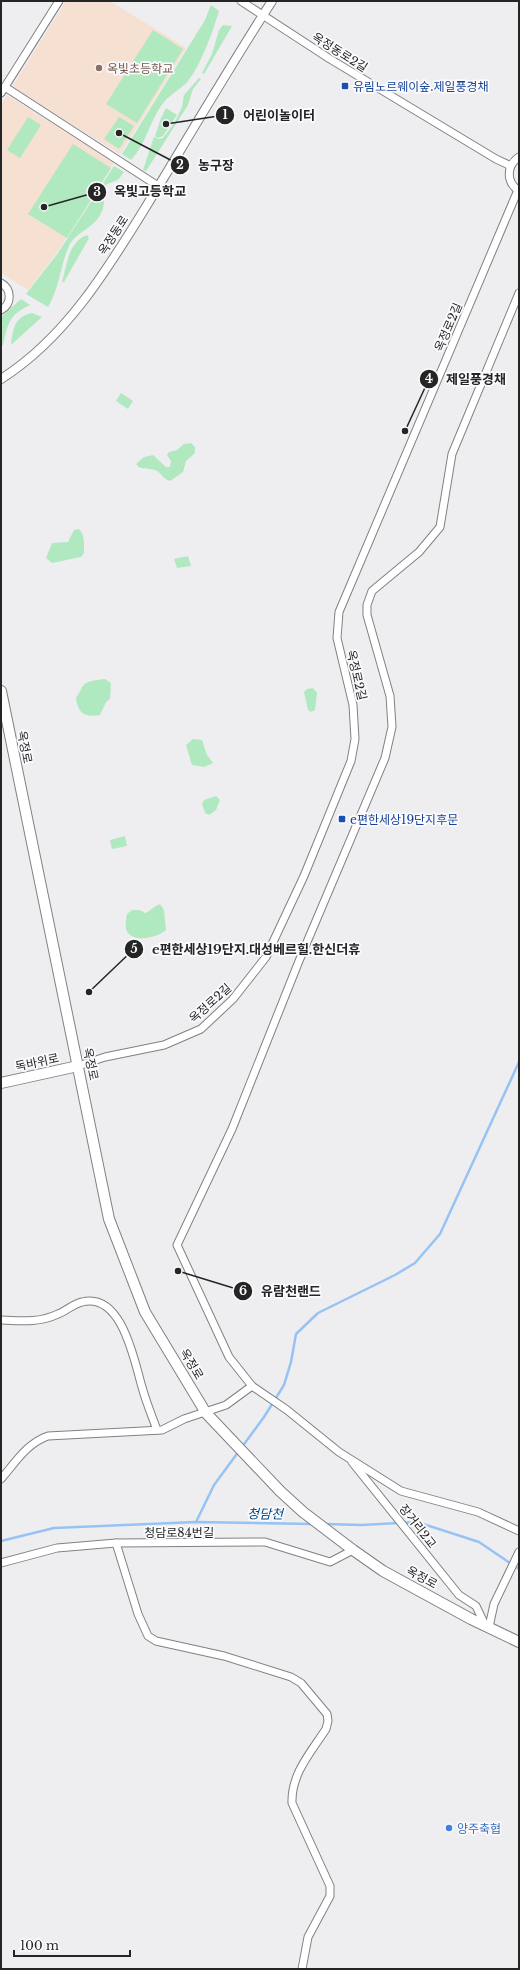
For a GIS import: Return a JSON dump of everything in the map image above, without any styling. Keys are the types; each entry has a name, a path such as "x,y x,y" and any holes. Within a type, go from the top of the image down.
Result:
{"main road":[{"name":"옥정로","path":"1,691 51,943 109,1219 145,1312 206,1413 249,1459 303,1512 383,1571 519,1642"},
{"name":"독바위로","path":"1,1082 78,1066"}],"street":[{"path":"59,1 3,90 158,186"},
{"name":"옥정동로2길","path":"242,1 413,110 496,159 511,166"},
{"name":"옥정동로","path":"1,379 24,363 67,322 102,274 272,1"},
{"path":"519,158 511,166 509,177 511,182 519,190"},
{"name":"옥정로2길","path":"78,1066 105,1057 164,1045 201,1029 233,1000 266,957 304,876 351,761 355,739 353,705 337,638 339,612 519,190"},
{"path":"1,283 8,290 9,295 6,306 1,310"},
{"path":"519,293 452,454 440,527 419,552 372,591 366,605 367,615 390,696 392,727 385,758 299,961 232,1129 176,1245 229,1358 252,1386 287,1410 348,1458 402,1491 478,1512 519,1531"},
{"path":"1,1320 22,1322 38,1320 58,1314 83,1301 98,1302 105,1305 111,1310 120,1323 128,1340 144,1394 157,1430"},
{"path":"1,1479 32,1444 48,1436 157,1430 171,1427 184,1419 206,1413 226,1405 252,1386"},
{"name":"장거리2교","path":"348,1458 459,1595 476,1606 487,1626"},
{"name":"청담로84번길","path":"1,1563 57,1548 116,1543 265,1542 330,1562 349,1547"},
{"path":"116,1543 138,1614 148,1636 156,1641 224,1656 291,1676 301,1683 327,1714 328,1720 326,1729 294,1778 292,1789 292,1803 330,1886 330,1896 308,1937 302,1969"},
{"path":"487,1626 494,1604 519,1552"}],"shaded area":[{"name":"옥빛초등학교","path":"66,1 110,1 186,48 120,154 12,87"},
{"path":"7,95 114,163 58,251 28,290 1,273 1,105"}],"green space":[{"path":"211,5 219,11 202,57 188,81 161,106 140,148 131,160 122,154 205,20"},
{"path":"223,25 232,26 204,74 202,73 212,54 219,30"},
{"path":"153,30 183,49 137,123 106,104"},
{"path":"199,78 201,79 193,89 188,105 146,171 143,170 154,137 158,139 163,138 175,122 182,107 184,95"},
{"path":"166,108 177,115 163,136 157,138 155,136"},
{"path":"28,117 41,125 20,158 7,150"},
{"path":"119,117 134,126 119,149 104,139"},
{"path":"73,144 111,168 67,238 28,214"},
{"path":"114,166 124,172 118,180 107,184 104,204 99,217 76,237 69,246 58,284 48,307 26,294 58,253"},
{"path":"87,235 89,238 64,282 62,282 72,248 81,238"},
{"path":"21,299 30,305 18,312 10,320 3,345 1,346 1,317"},
{"path":"32,313 42,317 11,345 16,324 21,317"},
{"path":"121,393 133,401 128,409 116,401"},
{"path":"191,443 195,447 195,453 186,461 183,472 170,481 157,471 140,467 136,464 144,457 153,455 166,467 170,467 171,461 167,455 169,452 177,450 184,444"},
{"path":"79,529 81,531 84,543 84,553 81,557 52,563 46,558 52,543 68,542 74,530"},
{"path":"188,556 191,566 177,568 174,559"},
{"path":"105,679 111,683 110,699 106,702 100,715 91,716 84,714 77,704 76,698 82,688 90,681"},
{"path":"313,688 317,693 315,710 311,712 308,710 304,692 307,689"},
{"path":"193,739 202,740 207,755 213,763 204,767 192,765 186,745"},
{"path":"216,796 220,800 216,810 209,815 205,813 202,804 204,800"},
{"path":"125,836 127,846 112,849 110,840"},
{"path":"160,904 164,910 166,930 163,933 153,937 136,938 128,933 126,926 127,914 132,910 140,910 145,913"}],"waterway":[{"path":"242,1447 264,1417 284,1385 291,1362 296,1334 318,1313 395,1275 415,1263 440,1234 519,1062"},
{"path":"196,1522 214,1485 239,1451"},
{"name":"청담천","path":"1,1541 54,1528 196,1522 312,1524"},
{"name":"청담천","path":"403,1523 417,1522 479,1542 519,1569"},
{"name":"청담천","path":"325,1524 362,1525 398,1523"}],"place":[{"name":"옥빛초등학교","path":"99,68"},
{"name":"유림노르웨이숲.제일풍경채","path":"345,86"},
{"name":"어린이놀이터","path":"166,124"},
{"name":"농구장","path":"119,133"},
{"name":"옥빛고등학교","path":"44,207"},
{"name":"제일풍경채","path":"405,431"},
{"name":"e편한세상19단지후문","path":"342,819"},
{"name":"e편한세상19단지.대성베르힐.한신더휴","path":"89,992"},
{"name":"유람천랜드","path":"178,1271"},
{"name":"양주축협","path":"449,1828"}]}
